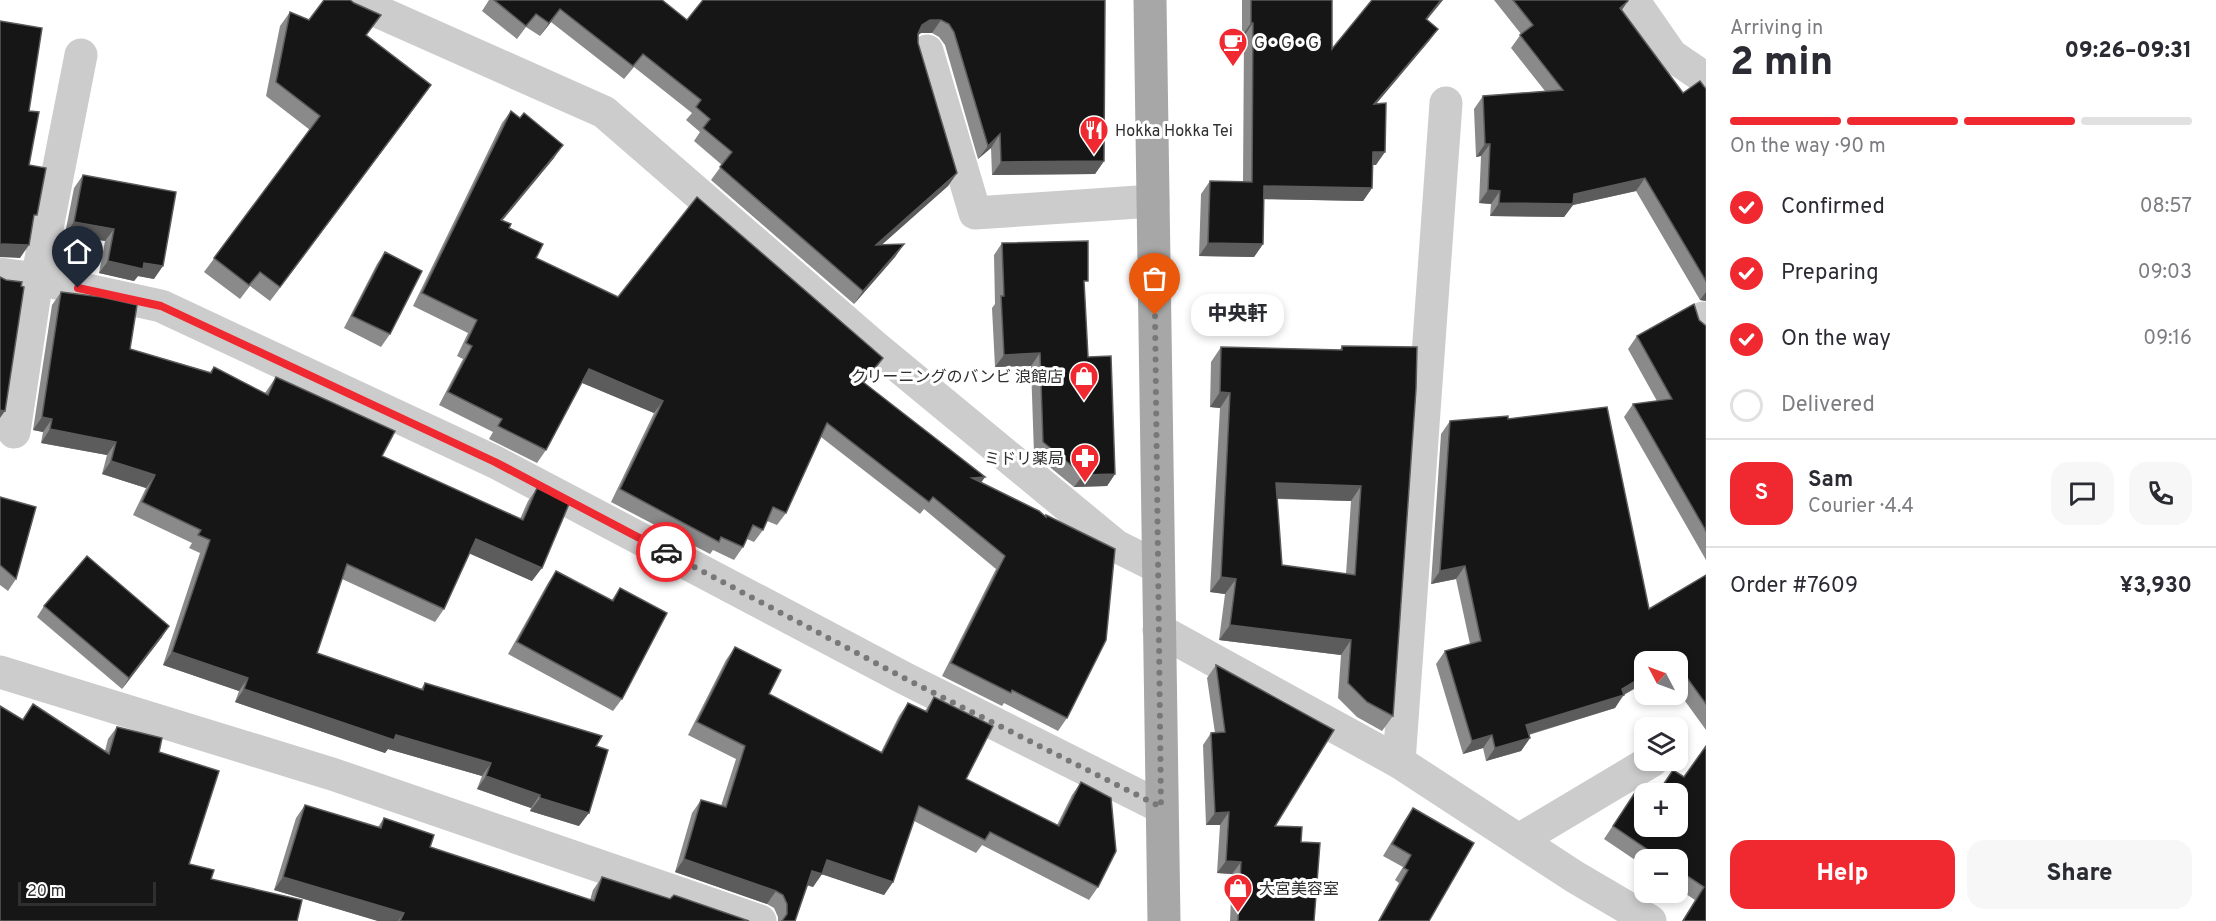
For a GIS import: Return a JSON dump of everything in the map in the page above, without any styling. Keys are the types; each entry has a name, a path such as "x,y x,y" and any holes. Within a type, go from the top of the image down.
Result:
{"main road":[{"path":"1150,0 1164,921"}],"street":[{"path":"352,0 604,112 875,347 1116,546 1158,567"},
{"path":"1633,0 1671,55 1706,79"},
{"path":"927,51 975,213 1153,201"},
{"path":"14,432 37,279 81,55"},
{"path":"1399,762 1446,103"},
{"path":"0,274 37,279 161,306 495,462 904,678 1161,807"},
{"path":"1159,630 1399,762 1575,877 1650,921"},
{"path":"0,672 332,774 760,921"},
{"path":"1519,840 1635,771"}],"building":[{"path":"324,0 350,0 381,15 366,35 431,85 280,287 260,272 249,285 214,258 320,116 276,82 290,12 309,20"},
{"path":"494,0 662,0 687,20 703,0 1105,0 1104,161 1001,162 1000,134 988,146 954,32 949,24 941,20 930,20 922,25 918,34 918,43 957,173 876,245 904,244 863,291 720,167 732,152 703,128 710,119 696,107 701,100 643,54 633,66 560,9 549,23 536,14 526,26"},
{"path":"1251,0 1332,0 1332,49 1372,0 1441,0 1426,19 1438,29 1374,104 1386,103 1385,152 1373,152 1372,188 1264,186 1263,244 1208,243 1210,181 1252,182 1253,23 1251,23"},
{"path":"1513,0 1627,0 1620,8 1683,93 1700,81 1706,89 1706,281 1645,178 1574,194 1573,204 1499,203 1500,191 1488,190 1490,144 1485,144 1483,96 1563,90 1520,35 1533,25"},
{"path":"0,21 42,28 29,111 39,112 29,165 46,168 29,245 2,244 0,246"},
{"path":"511,111 520,118 524,113 563,145 501,220 511,224 509,228 543,244 536,258 618,297 697,197 883,358 863,382 985,477 972,478 1039,511 1046,517 1046,515 1115,549 1106,640 1067,718 951,663 1005,556 933,497 929,502 827,423 786,513 773,507 763,530 753,525 743,547 721,537 719,542 620,489 663,401 589,369 546,450 498,426 502,419 448,392 472,346 466,343 477,320 422,293"},
{"path":"83,175 176,192 163,266 144,263 143,269 108,261 114,229 74,222"},
{"path":"1088,241 1088,281 1084,281 1088,357 1111,356 1115,474 1083,475 1043,442 1040,353 1004,355 1001,296 1004,296 1002,243"},
{"path":"385,252 422,271 390,334 352,316"},
{"path":"0,277 22,282 21,286 24,287 5,411 0,410"},
{"path":"61,292 101,297 137,305 130,349 211,373 214,367 268,395 276,377 395,431 382,456 523,520 537,488 569,504 542,568 476,539 444,609 347,564 317,653 423,690 425,683 602,736 596,746 608,750 589,813 540,798 540,795 486,776 491,763 396,735 394,740 244,689 248,678 172,652 210,540 198,535 201,530 142,502 155,475 111,461 116,442 50,429 52,419 42,417"},
{"path":"1694,304 1699,320 1706,326 1706,531 1633,404 1672,399 1637,336"},
{"path":"1342,346 1417,347 1393,716 1367,702 1348,683 1351,640 1230,625 1236,579 1221,577 1230,393 1220,392 1221,347 1342,350","holes":["1276,483 1361,486 1355,575 1282,565"]},
{"path":"1607,407 1649,609 1706,575 1706,704 1688,679 1688,651 1634,651 1634,682 1622,689 1624,695 1526,725 1530,738 1495,748 1492,735 1472,741 1445,651 1481,641 1465,566 1440,571 1450,421 1508,416 1508,419"},
{"path":"0,497 36,507 16,579 0,565"},
{"path":"87,556 169,626 129,678 44,606"},
{"path":"556,571 613,601 620,588 667,613 622,699 517,642"},
{"path":"735,647 781,670 769,694 882,753 908,703 927,712 934,697 993,726 966,779 1059,826 1081,782 1111,798 1116,851 1098,887 990,832 985,840 919,806 893,882 827,860 822,874 812,871 795,921 782,921 787,914 787,904 783,895 776,891 684,859 701,800 726,807 745,746 697,722"},
{"path":"1216,665 1334,730 1275,826 1302,827 1301,842 1320,843 1314,921 1238,921 1241,862 1226,861 1229,812 1215,813 1211,733 1225,732"},
{"path":"33,704 109,754 117,727 162,738 159,752 219,771 189,864 214,870 211,879 302,900 297,921 0,921 0,706 23,720"},
{"path":"1706,746 1706,921 1683,921 1704,887 1688,876 1688,849 1647,849 1613,826 1634,794 1634,837 1688,837 1688,783 1664,783 1672,771 1684,777"},
{"path":"305,805 381,828 384,818 434,835 430,847 594,901 602,877 670,899 674,895 749,921 400,921 404,913 283,877"},
{"path":"1413,808 1474,843 1429,921 1379,921 1408,870 1404,868 1411,855 1392,844"}],"way so far":[{"path":"666,552 904,678 1161,807 1155,315"}],"place":[{"name":"G・G・G","path":"1233,68"},
{"name":"Hokka Hokka Tei","path":"1094,156"},
{"name":"中央軒","path":"1155,315"},
{"name":"クリーニングのバンビ 浪館店","path":"1084,402"},
{"name":"ミドリ薬局","path":"1085,484"},
{"name":"大宮美容室","path":"1238,914"}],"route":[{"path":"78,288 161,306 495,462 666,552"}]}
